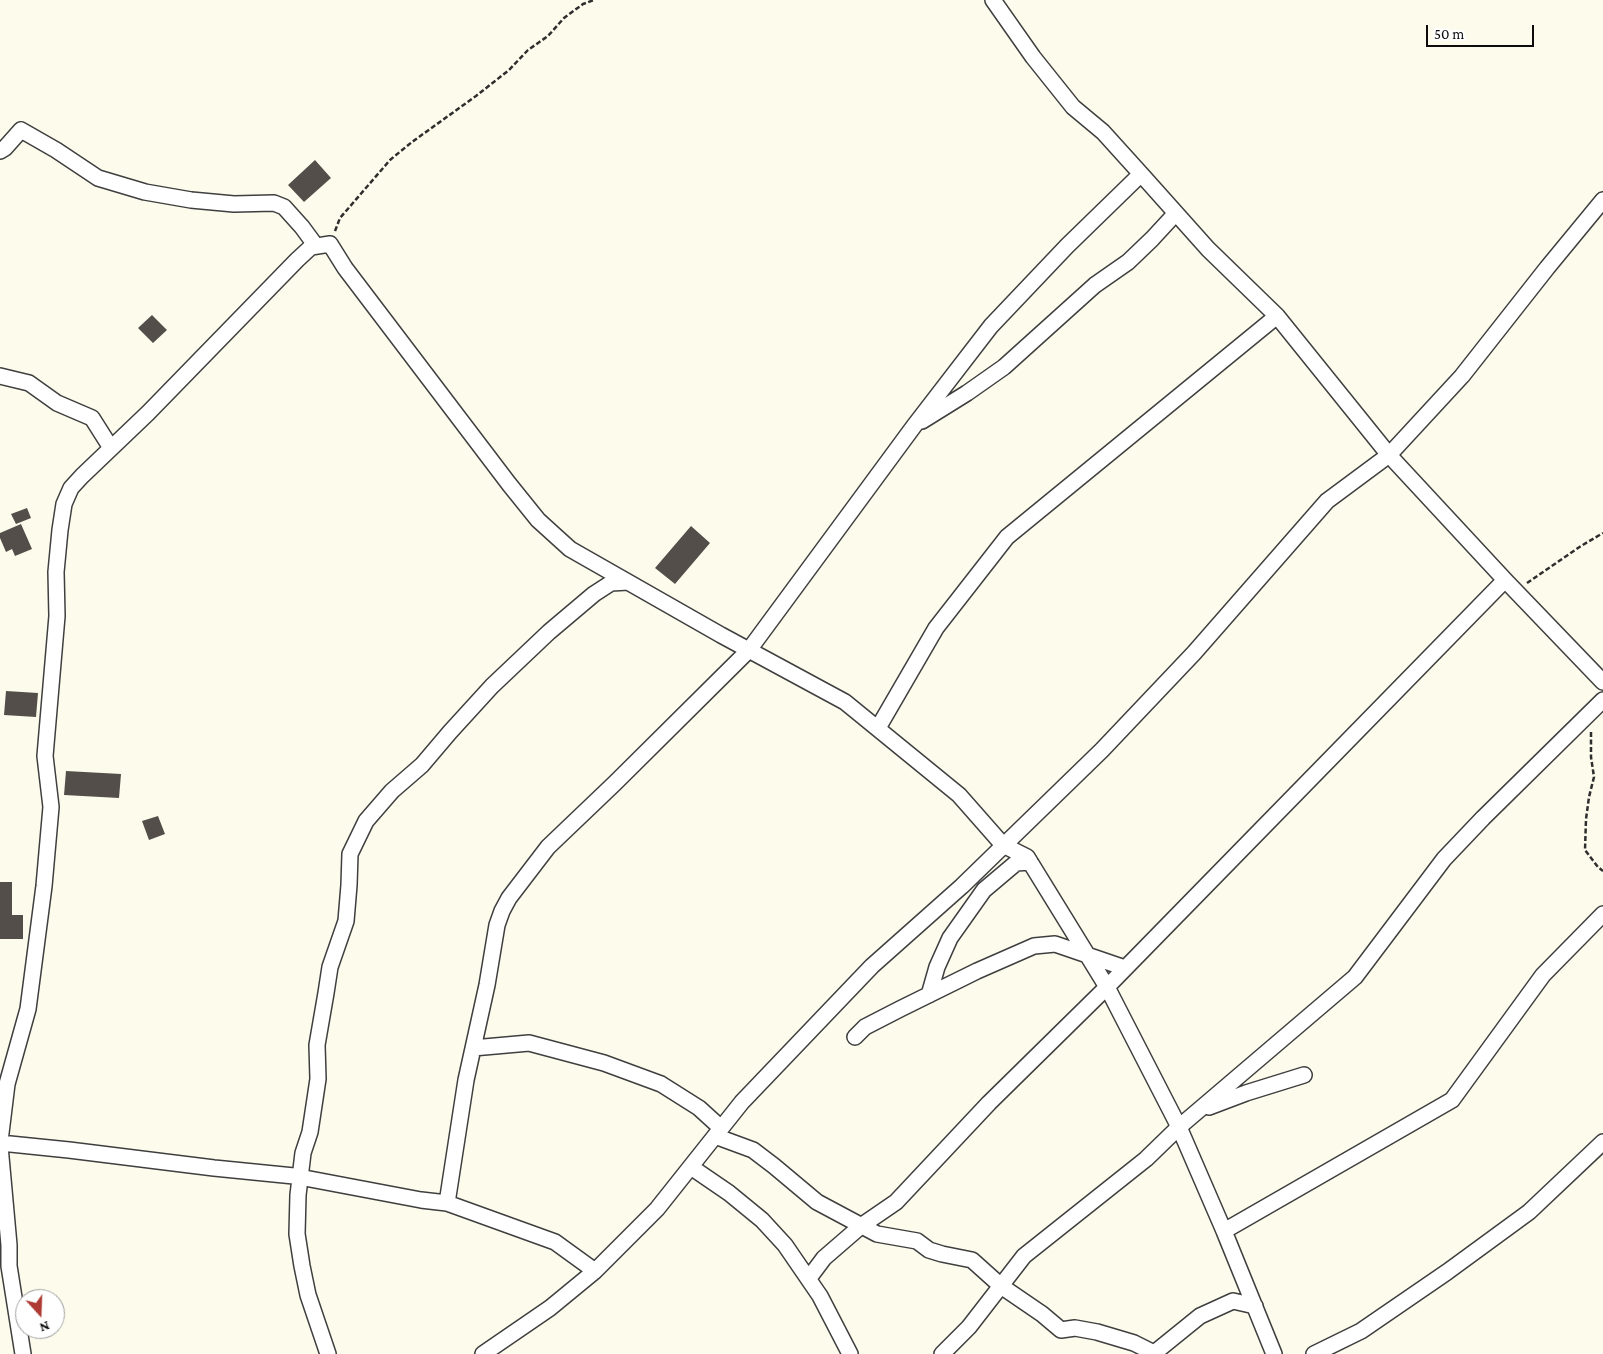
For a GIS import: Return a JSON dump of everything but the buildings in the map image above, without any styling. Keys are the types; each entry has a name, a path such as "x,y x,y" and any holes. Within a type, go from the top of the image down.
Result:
{"street":[{"path":"993,0 1033,57 1073,107 1102,132 1208,249 1277,316 1390,455 1505,580 1603,682"},
{"path":"0,151 21,130 56,150 98,178 136,189 191,200 234,204 274,203 284,207 345,268 417,365 538,520 570,549 846,702 960,795 1003,845 1027,857 1107,987 1180,1127 1274,1354"},
{"path":"447,1203 466,1080 487,985 497,924 509,898 548,847 750,650 914,426 992,326 1067,246 1141,174"},
{"path":"483,1354 550,1308 595,1271 657,1209 742,1102 872,966 962,886 1102,750 1194,653 1327,501 1390,455 1462,376 1603,200"},
{"path":"914,426 967,393 1004,366 1095,285 1128,262 1176,213"},
{"path":"23,1354 9,1266 9,1245 0,1144 8,1084 28,1009 44,886 51,807 45,756 57,616 56,572 64,504 70,488 148,413 300,256 311,247 323,245"},
{"path":"878,728 936,628 1007,537 1277,316"},
{"path":"0,376 29,383 57,403 92,418 111,448"},
{"path":"809,1278 824,1258 861,1226 896,1202 990,1103 1107,987 1505,580"},
{"path":"328,1354 308,1295 297,1234 303,1154 310,1132 318,1080 317,1045 330,967 346,921 350,885 350,854 366,821 392,791 422,765 492,686 549,632 594,594 611,583 628,582"},
{"path":"942,1354 970,1327 1024,1256 1146,1159 1198,1111 1354,977 1444,859 1603,700"},
{"path":"929,995 937,967 950,938 984,890 1016,863 1030,862"},
{"path":"1224,1231 1452,1100 1543,975 1603,914"},
{"path":"855,1037 865,1027 977,971 1034,946 1055,944 1125,968"},
{"path":"473,1048 529,1043 604,1063 661,1084 699,1108 718,1132 753,1150 817,1202 877,1234 917,1241 929,1250 972,1260 1001,1286 1042,1314 1061,1330 1075,1328 1097,1332 1134,1343 1154,1354 1200,1316 1233,1301 1255,1306"},
{"path":"1198,1111 1246,1093 1304,1075"},
{"path":"1314,1354 1362,1331 1529,1212 1603,1142"},
{"path":"0,1144 68,1150 300,1178 447,1203 555,1242 595,1271"},
{"path":"691,1167 729,1193 762,1220 785,1245 820,1296 850,1354"}],"path":[{"path":"323,245 340,218 390,160 509,70 528,50 548,36 564,18 583,4 594,0"},
{"path":"1516,591 1603,533"},
{"path":"1591,711 1594,777 1586,819 1585,850 1598,867 1603,870"}]}
